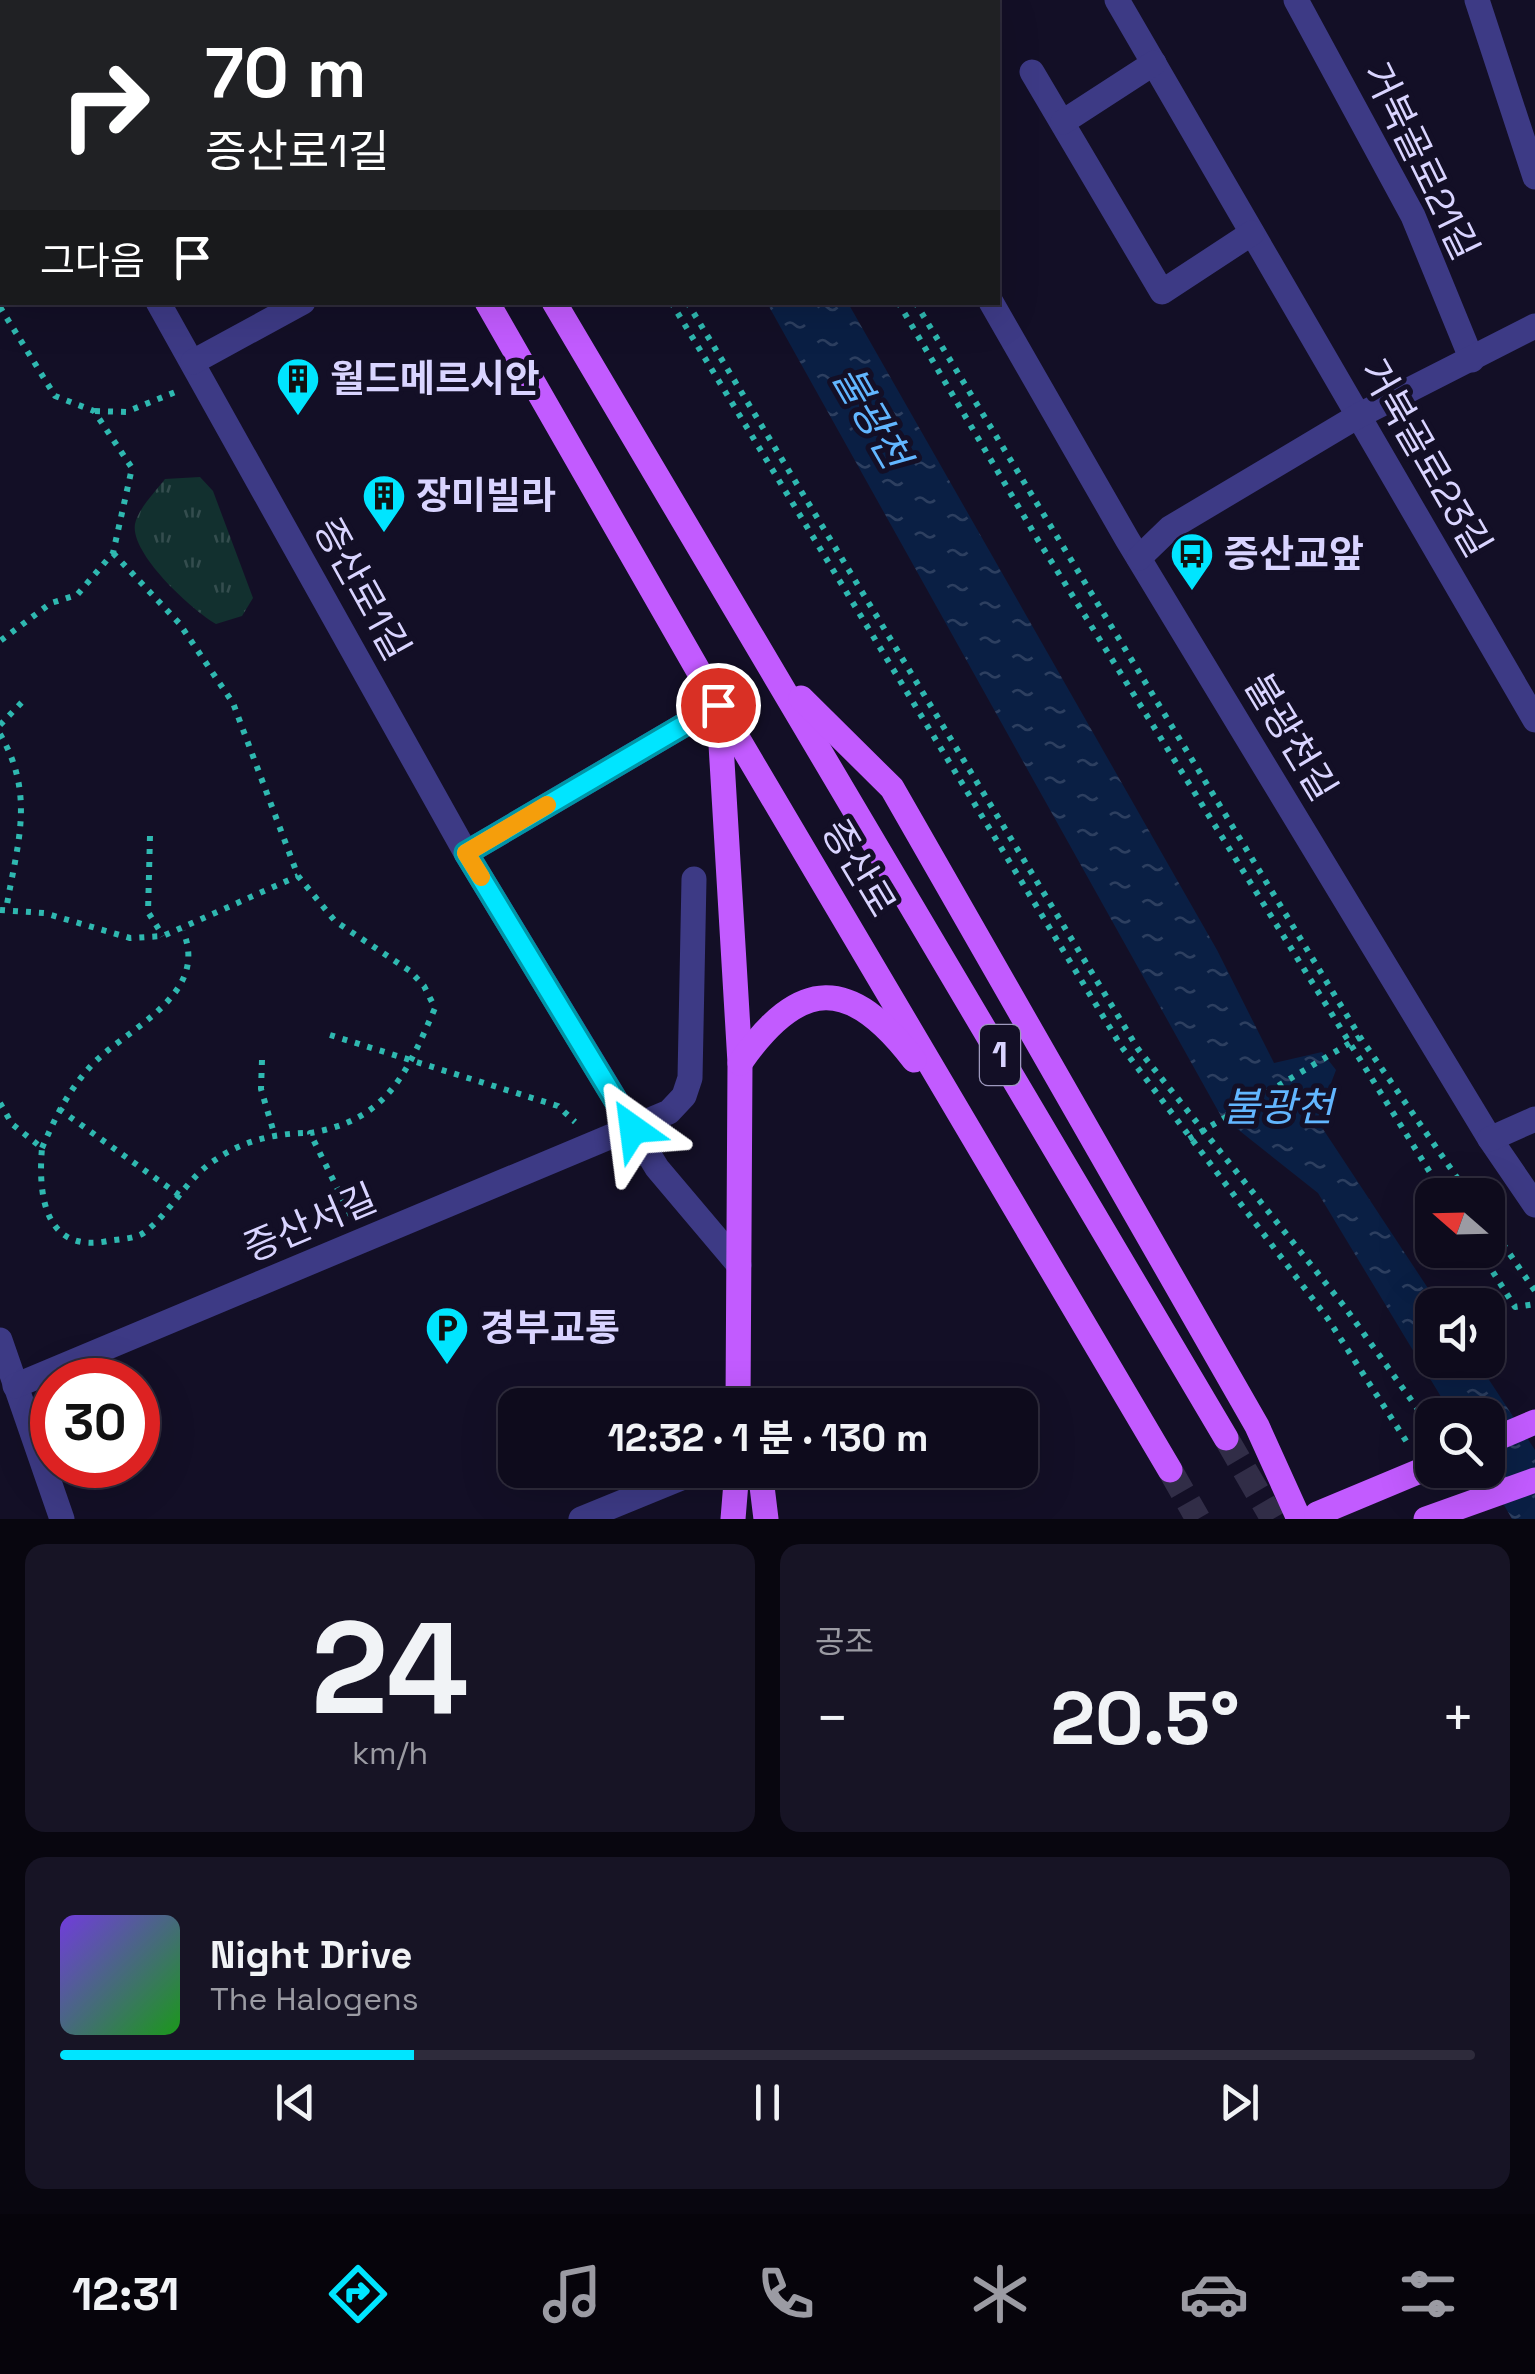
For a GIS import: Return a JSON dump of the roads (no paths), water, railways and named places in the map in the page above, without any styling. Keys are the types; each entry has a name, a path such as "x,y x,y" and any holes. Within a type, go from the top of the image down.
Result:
{"main road":[{"name":"증산로","path":"489,305 718,705 1170,1470"},
{"name":"증산로","path":"556,305 1226,1438"},
{"path":"774,672 892,788 1307,1518 1415,1465"},
{"path":"718,705 740,1063 738,1388"},
{"path":"740,1063 768,1024 790,1009 814,999 842,1000 867,1009 895,1035 985,1153"},
{"path":"739,1360 745,1388"},
{"path":"1505,1435 1535,1422"},
{"path":"1426,1519 1535,1480"},
{"path":"734,1519 736,1488"},
{"path":"762,1488 766,1519"}],"street":[{"name":"거북골로23길","path":"1117,0 1535,720"},
{"name":"거북골로21길","path":"1296,0 1413,216 1472,360"},
{"path":"1477,0 1535,177"},
{"path":"1063,122 1154,63"},
{"path":"1032,72 1162,292 1252,233"},
{"name":"증산로1길","path":"160,305 466,853 657,1168 739,1265"},
{"path":"197,371 298,305"},
{"name":"불광천길","path":"993,305 1139,558 1490,1139 1535,1205"},
{"path":"1139,558 1170,528 1358,416 1535,326"},
{"path":"466,853 718,705"},
{"name":"증산서길","path":"14,1386 633,1129 675,1107 690,1078 694,879"},
{"path":"1490,1139 1535,1119"},
{"path":"0,1340 62,1519"},
{"path":"581,1519 657,1488"}],"water":[{"name":"불광천","path":"768,305 849,305 1217,950 1274,1063 1322,1052 1336,1070 1317,1120 1428,1288 1415,1288 1415,1354 1318,1193 1221,1116"},
{"name":"불광천","path":"1430,1378 1488,1378 1501,1398 1442,1398"},
{"name":"불광천","path":"1505,1404 1535,1450 1535,1519 1512,1519 1494,1488 1505,1488"}],"tunnel":[{"path":"1226,1438 1273,1519"},
{"path":"1170,1470 1198,1519"}],"place":[{"name":"월드메르시안","path":"298,417"},
{"name":"장미빌라","path":"384,534"},
{"name":"증산교앞","path":"1192,592"},
{"name":"경부교통","path":"447,1366"}]}
